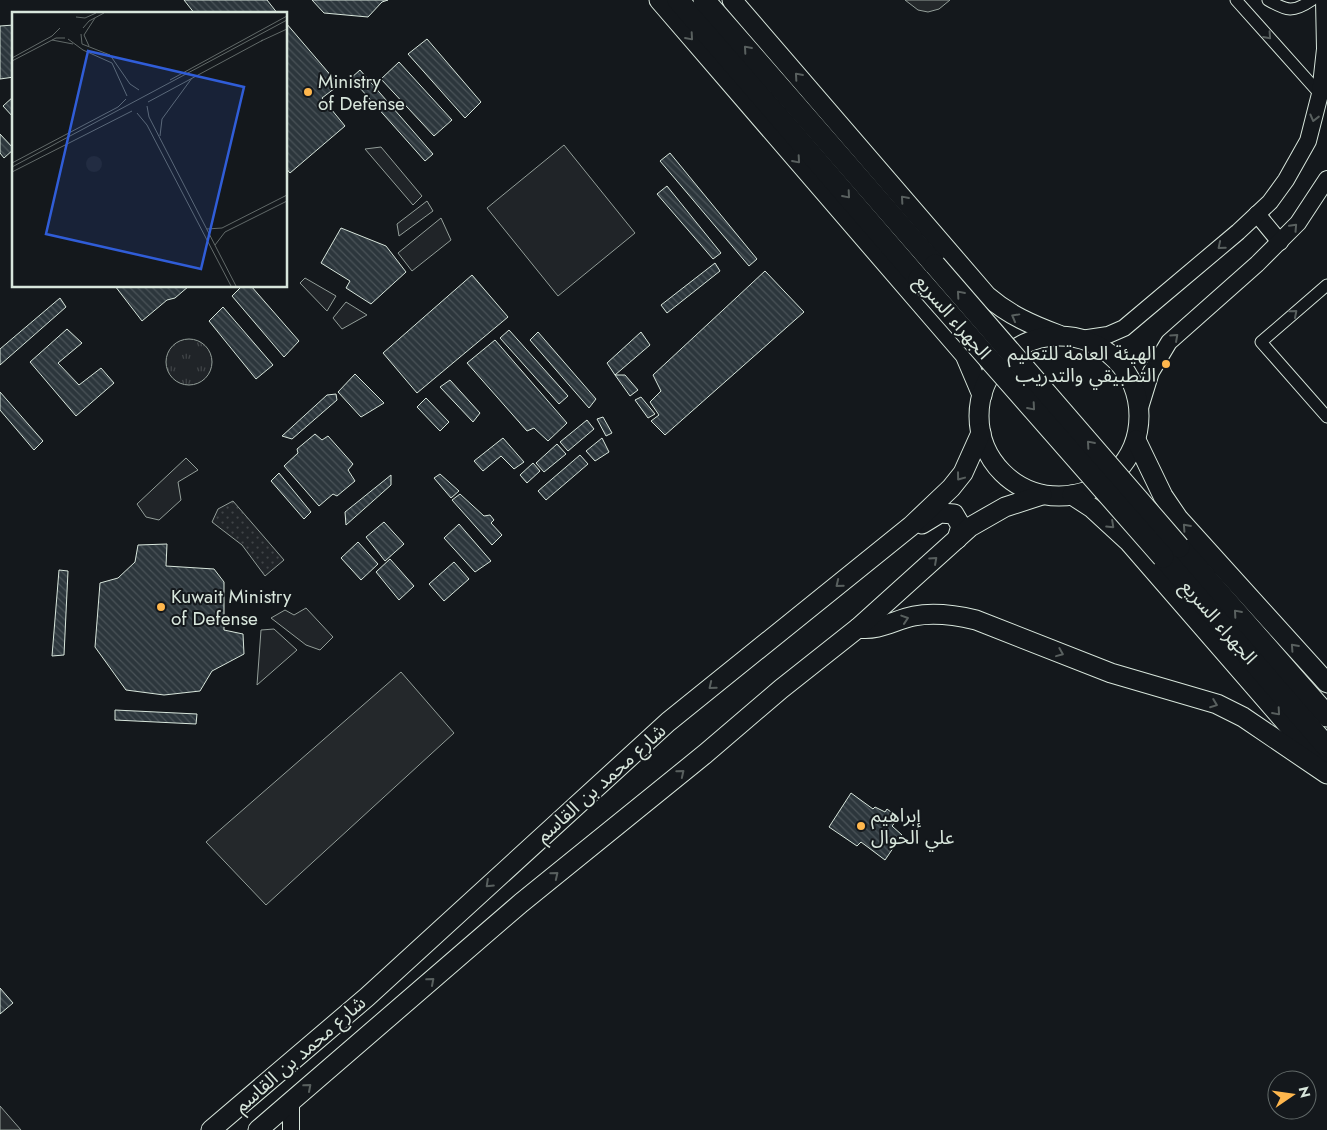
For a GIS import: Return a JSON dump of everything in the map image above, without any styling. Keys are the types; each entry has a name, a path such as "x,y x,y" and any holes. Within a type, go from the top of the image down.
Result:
{"highway":[{"name":"الجهراء السريع","path":"678,0 1327,747"},
{"name":"الجهراء السريع","path":"704,0 1327,716"}],"main road":[{"name":"الجهراء السريع","path":"658,0 965,355 982,395"},
{"name":"الجهراء السريع","path":"732,0 987,296 1004,311 1022,321 1060,336"},
{"path":"1060,336 1081,339 1100,348 1117,360 1132,384 1139,411 1136,440 1130,454 1112,476 1093,488 1072,495 1042,495 1027,490 1002,473 992,461 981,433 979,414 982,395 995,368 1017,348 1030,341 1060,336"},
{"name":"شارع محمد بن القاسم","path":"211,1130 367,997 668,722 911,526 951,488 963,473 981,433"},
{"name":"الجهراء السريع","path":"1136,440 1162,496 1178,518 1327,684"},
{"name":"شارع محمد بن القاسم","path":"258,1130 521,903 858,628 984,517 1005,506 1042,495"},
{"name":"الجهراء السريع","path":"1072,495 1092,508 1129,542 1327,770"},
{"path":"911,526 924,523 940,513 949,512 960,521 961,530 957,539"},
{"path":"858,628 876,629 906,618 928,614 959,616 983,622 1111,672 1217,704 1243,717 1327,774"}],"street":[{"path":"1236,0 1320,94"},
{"path":"1268,0 1284,9 1295,10 1312,0"},
{"path":"1081,339 1108,335 1124,328 1257,214 1270,202 1286,180 1308,141 1320,94 1325,49 1324,0"},
{"path":"1139,411 1151,372 1169,342 1280,242 1298,223 1327,180"},
{"path":"1257,214 1280,242"},
{"path":"1327,285 1261,342 1327,417"},
{"path":"291,1102 291,1130"}],"green space":[{"path":"564,145 635,233 558,296 487,208"},
{"path":"381,147 422,196 413,205 365,149"},
{"path":"427,201 433,211 399,236 397,224"},
{"path":"441,218 451,240 412,271 398,253"},
{"path":"305,278 336,296 327,311 300,283"},
{"path":"346,302 367,315 342,329 333,318"},
{"path":"185,339 193,339 202,343 208,349 212,362 208,375 202,381 193,385 185,385 176,381 170,375 166,366 166,358 170,349 176,343"},
{"path":"186,458 198,470 178,482 181,500 159,520 146,517 137,504"},
{"path":"233,501 284,560 265,576 242,545 212,522 218,509"},
{"path":"306,608 333,637 320,650 306,645 271,618 285,610 294,615"},
{"path":"274,629 297,650 257,685 261,630"}],"shaded area":[{"path":"905,0 950,0 939,9 928,12 918,10"},
{"path":"401,672 454,733 266,905 206,842"},
{"path":"0,1106 21,1130 0,1130"}],"building":[{"path":"184,0 267,0 276,12 193,12"},
{"path":"312,0 388,0 382,2 368,17 324,13"},
{"path":"12,25 12,77 0,79 0,26"},
{"name":"Ministry of Defense","path":"288,25 339,85 322,98 345,126 290,173 288,170"},
{"path":"427,39 481,102 465,118 408,54"},
{"path":"399,62 452,120 434,136 381,79"},
{"path":"360,70 433,154 425,161 351,78"},
{"path":"12,98 12,116 3,106"},
{"path":"0,134 12,147 12,151 4,158 0,153"},
{"path":"670,153 757,259 749,266 660,161"},
{"path":"667,186 721,253 713,259 657,194"},
{"path":"341,228 386,246 406,272 371,304 346,288 350,281 321,263"},
{"path":"715,263 720,271 667,313 661,305"},
{"path":"765,271 804,312 665,435 651,421 659,415 650,402 661,391 653,375"},
{"path":"472,275 508,317 417,393 383,353"},
{"path":"117,288 187,288 175,298 167,300 142,321"},
{"path":"240,288 253,288 299,341 284,357 232,296"},
{"path":"60,298 66,307 0,365 0,349"},
{"path":"223,307 273,365 256,379 209,321"},
{"path":"67,329 82,343 58,363 79,385 101,368 114,383 76,416 30,362"},
{"path":"509,330 568,396 559,404 500,338"},
{"path":"538,332 596,399 589,408 530,340"},
{"path":"641,332 650,345 615,375 607,363"},
{"path":"495,340 567,423 548,441 534,428 527,431 467,363"},
{"path":"355,374 384,403 361,417 338,392"},
{"path":"615,375 625,375 638,390 630,396"},
{"path":"450,380 480,413 473,422 440,387"},
{"path":"0,392 43,441 34,450 0,410"},
{"path":"336,394 337,400 292,439 282,436 327,395"},
{"path":"641,397 655,414 648,418 635,400"},
{"path":"426,398 449,422 440,431 417,407"},
{"path":"603,417 612,433 606,436 597,419"},
{"path":"587,420 594,429 568,451 560,442"},
{"path":"315,434 322,440 328,436 353,464 348,470 355,481 337,496 333,494 319,506 284,466 298,453 297,449"},
{"path":"503,438 524,462 514,469 501,456 483,471 474,461"},
{"path":"602,438 609,452 595,461 586,451"},
{"path":"557,444 566,454 544,472 536,463"},
{"path":"580,455 588,464 546,500 538,491"},
{"path":"533,463 540,471 527,483 520,475"},
{"path":"279,473 311,512 304,519 271,481"},
{"path":"440,474 459,491 451,498 434,478"},
{"path":"391,475 391,485 346,525 345,512"},
{"path":"460,494 484,516 490,515 494,520 491,523 502,535 492,545 452,500"},
{"path":"384,522 404,544 385,561 366,537"},
{"path":"459,524 491,561 475,572 444,538"},
{"path":"358,542 378,564 361,580 341,558"},
{"name":"Kuwait Ministry of Defense","path":"167,544 166,566 214,569 224,582 224,630 243,634 244,654 212,671 200,691 164,695 126,690 95,647 100,583 118,578 135,562 138,545"},
{"path":"390,559 414,586 399,600 376,572"},
{"path":"454,562 469,579 444,601 429,584"},
{"path":"59,570 68,571 64,655 52,656"},
{"path":"115,710 197,714 196,724 115,720"},
{"name":"إبراهيم علي الحوال","path":"851,793 873,809 875,807 885,812 887,809 899,818 892,826 902,835 885,860 861,842 857,846 829,827"},
{"path":"0,988 13,1003 0,1014"}],"place":[{"name":"Ministry of Defense","path":"308,92"},
{"name":"الهيئة العامة للتعليم التطبيقي والتدريب","path":"1166,364"},
{"name":"Kuwait Ministry of Defense","path":"161,607"},
{"name":"إبراهيم علي الحوال","path":"861,826"}]}
